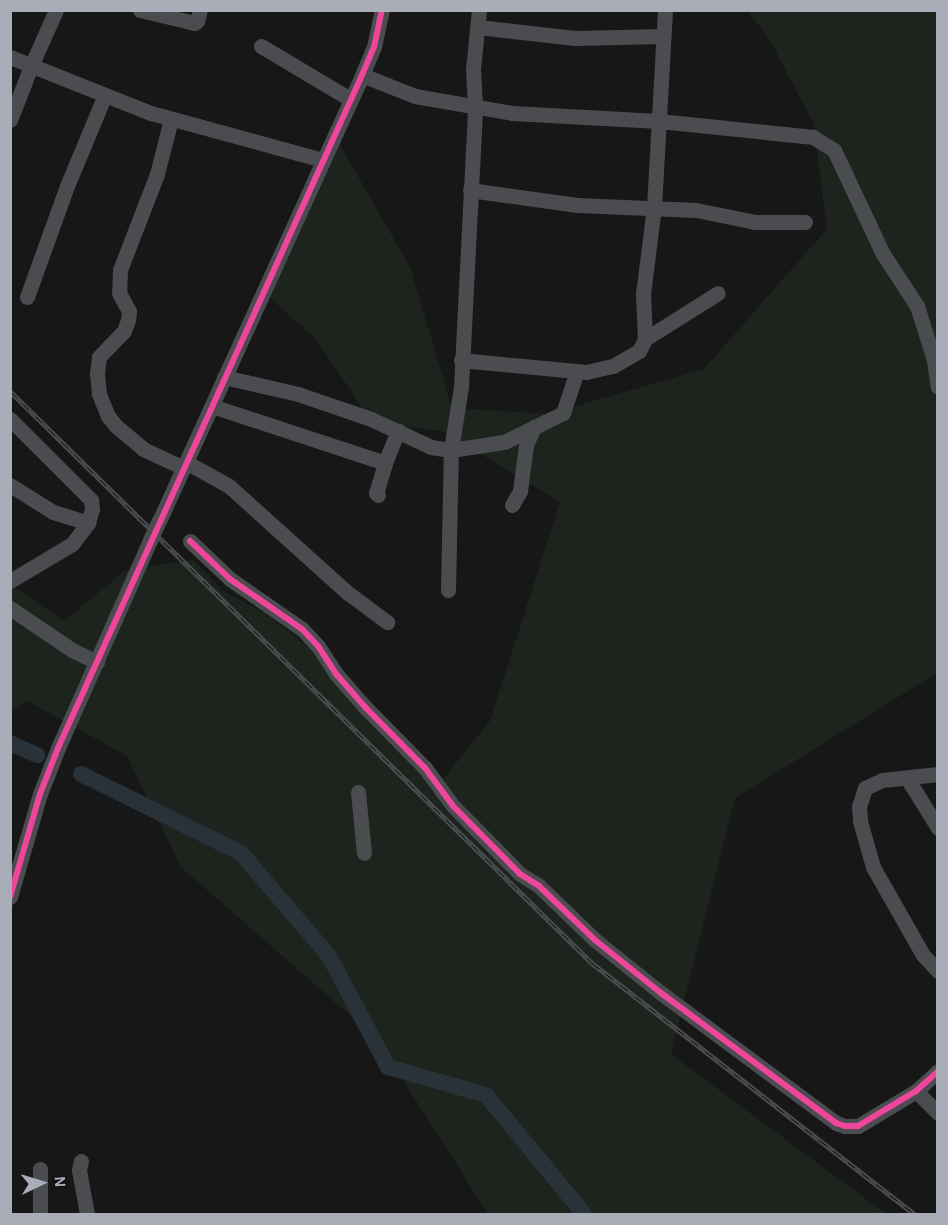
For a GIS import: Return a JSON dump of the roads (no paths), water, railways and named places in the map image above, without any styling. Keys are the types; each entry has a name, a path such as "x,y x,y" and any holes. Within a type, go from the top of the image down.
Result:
{"street":[{"path":"10,120 56,10"},
{"path":"140,10 194,23 198,21 200,10"},
{"path":"10,897 40,794 58,748 374,48 382,10"},
{"path":"448,590 451,450 461,387 475,107 473,69 480,10"},
{"path":"461,360 586,372 613,366 639,351 645,339 643,294 654,207 665,10"},
{"path":"478,27 574,38 663,36"},
{"path":"261,46 350,99"},
{"path":"10,57 104,97 171,119 323,160"},
{"path":"362,75 415,96 475,107 549,117 659,121 813,137 834,150 883,254 917,306 934,360 938,387"},
{"path":"27,297 67,186 104,97"},
{"path":"171,119 157,174 120,270 119,293 129,311 128,320 124,331 99,357 97,374 99,394 108,416 143,449 185,465 229,486 348,593 387,622"},
{"path":"470,190 531,196 577,205 696,210 755,222 805,222"},
{"path":"645,339 718,293"},
{"path":"224,377 298,394 398,431 431,447 451,450 504,442 563,413 577,371"},
{"path":"212,406 385,463"},
{"path":"10,419 91,500 88,523 65,549 27,569 10,581"},
{"path":"512,505 520,491 526,445 534,427"},
{"path":"378,495 376,493 385,463 398,431"},
{"path":"10,485 53,512 88,523"},
{"path":"190,541 230,579 302,629 318,646 364,707 426,768 453,806 519,874 539,886 595,940 661,993 829,1117 845,1126 858,1126 916,1091 938,1071"},
{"path":"10,608 72,650 97,662"},
{"path":"938,774 882,780 865,788 860,796 860,820 873,867 923,955 938,971"},
{"path":"907,778 938,828"},
{"path":"358,792 364,853"},
{"path":"916,1091 938,1113"},
{"path":"81,1161 80,1170 87,1215"},
{"path":"40,1169 40,1215"}],"waterway":[{"path":"10,743 37,755"},
{"path":"81,774 241,853 329,956 388,1067 486,1095 584,1214"}],"railway":[{"path":"10,391 592,963 915,1214"}]}
